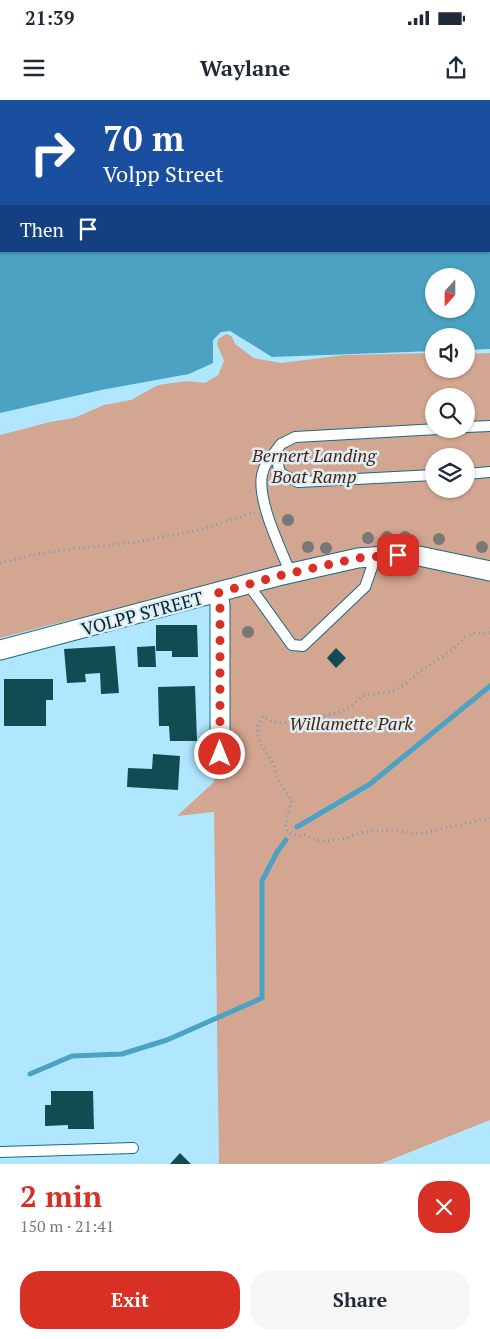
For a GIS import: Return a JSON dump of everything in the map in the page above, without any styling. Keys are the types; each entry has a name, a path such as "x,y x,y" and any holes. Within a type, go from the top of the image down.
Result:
{"street":[{"name":"VOLPP STREET","path":"0,650 248,584 372,557 420,556 490,571"},
{"path":"218,593 220,605 220,754"}],"lane":[{"path":"475,427 490,426"},
{"path":"292,574 263,501 262,477 266,462 281,444 295,437 425,430"},
{"path":"276,452 280,473 298,482 425,475"},
{"path":"475,473 490,472"},
{"path":"248,584 292,645 304,646 365,587 372,567 372,557"},
{"path":"0,1152 133,1148"}],"path":[{"path":"374,272 425,279"},
{"path":"475,285 490,286"},
{"path":"0,563 37,554 131,543 199,530 265,509"},
{"path":"490,633 475,633 466,637 452,650 393,691 363,696 346,709 337,713 289,723 272,722 263,716 258,724 257,734 265,754 272,762 278,777 292,801 285,825 288,832 297,836 306,835 316,840 330,841 364,832 396,830 418,834 490,818"}],"green space":[{"name":"Willamette Park","path":"228,334 232,337 235,344 254,358 281,363 344,355 425,353 425,378 475,378 475,354 490,353 490,1120 380,1164 219,1164 214,812 177,816 214,782 210,602 208,588 0,638 0,435 74,418 104,405 131,400 158,385 187,381 205,383 218,375 224,361 217,344 218,339"}],"water":[{"path":"0,252 490,252 490,349 475,350 475,328 425,328 425,351 272,357 230,331 221,332 213,340 213,363 189,374 101,390 0,413"}],"building":[{"path":"156,625 197,625 198,657 172,657 172,651 156,651"},
{"path":"115,646 119,693 101,694 100,673 85,674 86,682 67,683 64,649"},
{"path":"155,646 156,667 138,667 137,647"},
{"path":"336,648 346,658 336,668 327,658"},
{"path":"4,679 53,679 53,700 46,700 46,726 4,726"},
{"path":"195,686 197,741 170,741 169,726 159,726 158,687"},
{"path":"153,754 180,756 178,790 127,787 128,768 152,769"},
{"path":"51,1091 93,1091 94,1129 68,1129 68,1125 45,1126 45,1105 51,1105"},
{"path":"180,1153 191,1164 170,1164"}],"waterway":[{"path":"297,827 370,784 490,686"},
{"path":"30,1074 72,1056 122,1054 167,1040 262,998 262,881 277,852 286,840"}],"route":[{"path":"220,754 220,605 218,593 278,576 304,572 358,558 398,555"}],"park label":[{"name":"Bernert Landing Boat Ramp","path":"314,465"}]}
